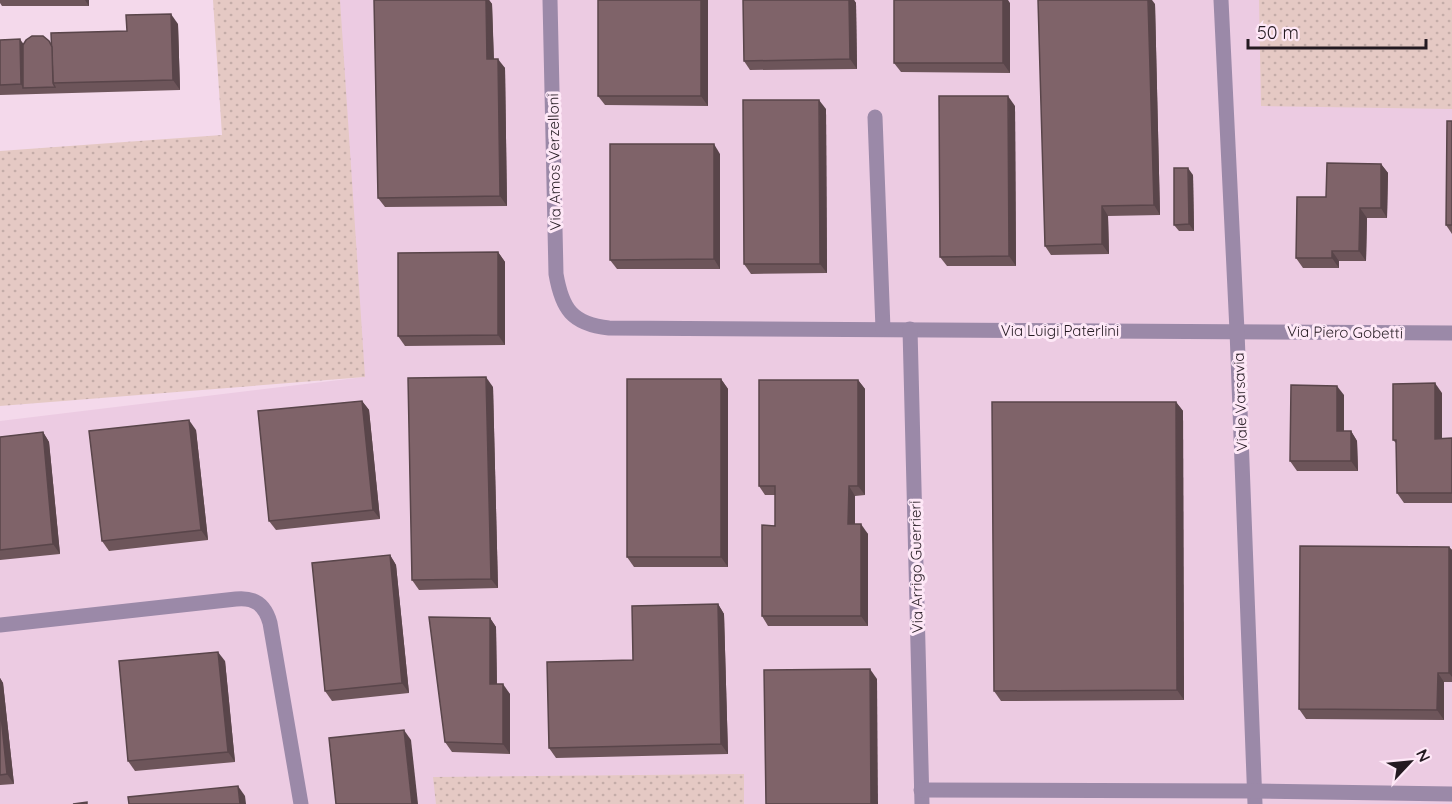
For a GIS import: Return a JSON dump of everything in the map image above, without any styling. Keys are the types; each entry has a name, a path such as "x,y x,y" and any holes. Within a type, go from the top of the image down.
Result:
{"street":[{"name":"Via Amos Verzelloni","path":"550,0 556,274 559,292 576,318"},
{"name":"Viale Varsavia","path":"1221,0 1237,331 1255,797"},
{"path":"875,117 883,329"},
{"name":"Via Luigi Paterlini","path":"576,318 590,326 609,327 1237,331"},
{"name":"Via Arrigo Guerrieri","path":"910,329 921,797"},
{"name":"Via Piero Gobetti","path":"1237,331 1452,333"},
{"path":"0,625 225,600 246,598 255,600 267,613 270,623 301,804"},
{"path":"921,797 1255,797 1452,794"}],"shaded area":[{"path":"213,0 340,0 365,377 0,406 0,151 222,135"},
{"path":"326,0 1452,0 1452,804 0,804 0,421 364,377"},
{"path":"1259,0 1452,0 1452,109 1261,106"},
{"path":"744,774 744,804 436,804 433,777"}],"building":[{"path":"374,0 486,0 487,59 498,59 500,196 378,198"},
{"path":"598,0 701,0 701,96 598,96"},
{"path":"743,0 849,0 850,59 744,61"},
{"path":"894,0 1003,0 1003,63 894,63"},
{"path":"1038,0 1148,0 1154,205 1102,206 1102,244 1045,246"},
{"path":"171,14 173,80 53,83 51,33 127,31 126,15"},
{"path":"32,36 43,36 52,47 55,87 23,88 23,45"},
{"path":"20,39 21,84 0,85 0,40"},
{"path":"939,96 1008,96 1009,256 940,257"},
{"path":"743,100 819,100 820,264 744,264"},
{"path":"1447,121 1452,121 1452,225 1446,225"},
{"path":"610,144 714,144 714,259 610,260"},
{"path":"1327,163 1381,164 1381,208 1360,208 1359,251 1332,251 1332,258 1296,258 1297,197 1326,197"},
{"path":"1174,168 1188,168 1189,224 1174,225"},
{"path":"498,252 498,335 398,336 398,253"},
{"path":"486,377 491,579 412,580 408,378"},
{"path":"627,379 721,379 721,557 627,557"},
{"path":"759,380 858,380 858,486 849,486 848,524 861,524 861,616 762,616 762,525 775,526 775,486 759,486"},
{"path":"1435,383 1435,439 1452,438 1452,493 1397,493 1396,440 1393,440 1393,384"},
{"path":"1291,385 1337,386 1337,431 1351,431 1351,461 1290,461"},
{"path":"362,401 373,510 269,521 258,411"},
{"path":"992,402 1176,402 1177,690 994,691"},
{"path":"189,420 201,530 102,541 89,431"},
{"path":"43,432 53,544 0,550 0,437"},
{"path":"1300,546 1449,547 1449,673 1438,673 1437,710 1299,709"},
{"path":"390,555 402,683 325,691 312,563"},
{"path":"718,604 721,744 549,748 547,662 633,660 632,606"},
{"path":"429,617 490,618 490,684 503,684 503,744 445,742"},
{"path":"218,652 228,752 128,761 119,661"},
{"path":"870,669 871,804 766,804 764,670"},
{"path":"0,706 7,774 0,775"},
{"path":"404,730 412,804 336,804 329,738"},
{"path":"238,786 240,804 129,804 128,797"}]}
